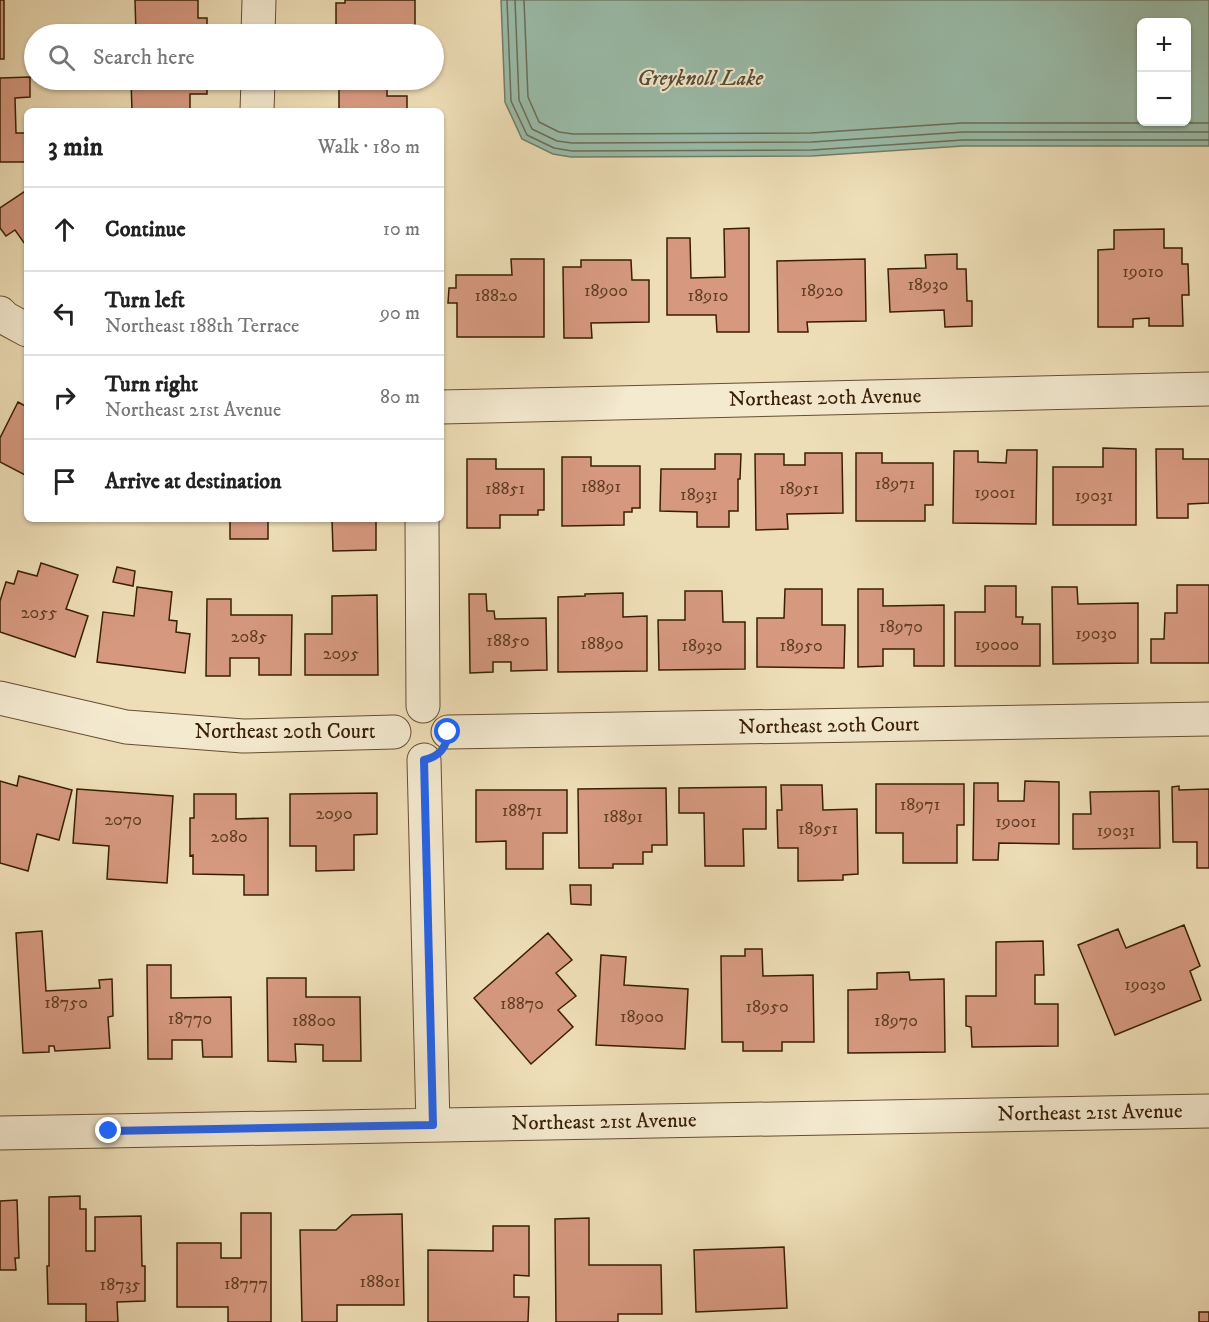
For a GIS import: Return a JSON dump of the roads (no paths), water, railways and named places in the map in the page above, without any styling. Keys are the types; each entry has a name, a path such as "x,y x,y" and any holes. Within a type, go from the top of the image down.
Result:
{"street":[{"path":"258,0 258,24"},
{"path":"257,108 258,90"},
{"path":"0,313 24,328"},
{"name":"Northeast 20th Avenue","path":"444,407 1209,389"},
{"path":"422,522 423,706"},
{"name":"Northeast 20th Court","path":"0,698 126,727 243,736 394,732"},
{"path":"423,706 437,711 443,717 448,732 448,740 444,748 432,758 424,760 406,755 400,749 394,732 400,716 414,707 423,706"},
{"name":"Northeast 20th Court","path":"448,732 1209,719"},
{"path":"424,760 433,1125"},
{"name":"Northeast 21st Avenue","path":"0,1133 1209,1111"}],"water":[{"name":"Greyknoll Lake","path":"501,0 1209,0 1209,146 963,146 812,156 571,157 553,154 522,139 505,102"}]}
